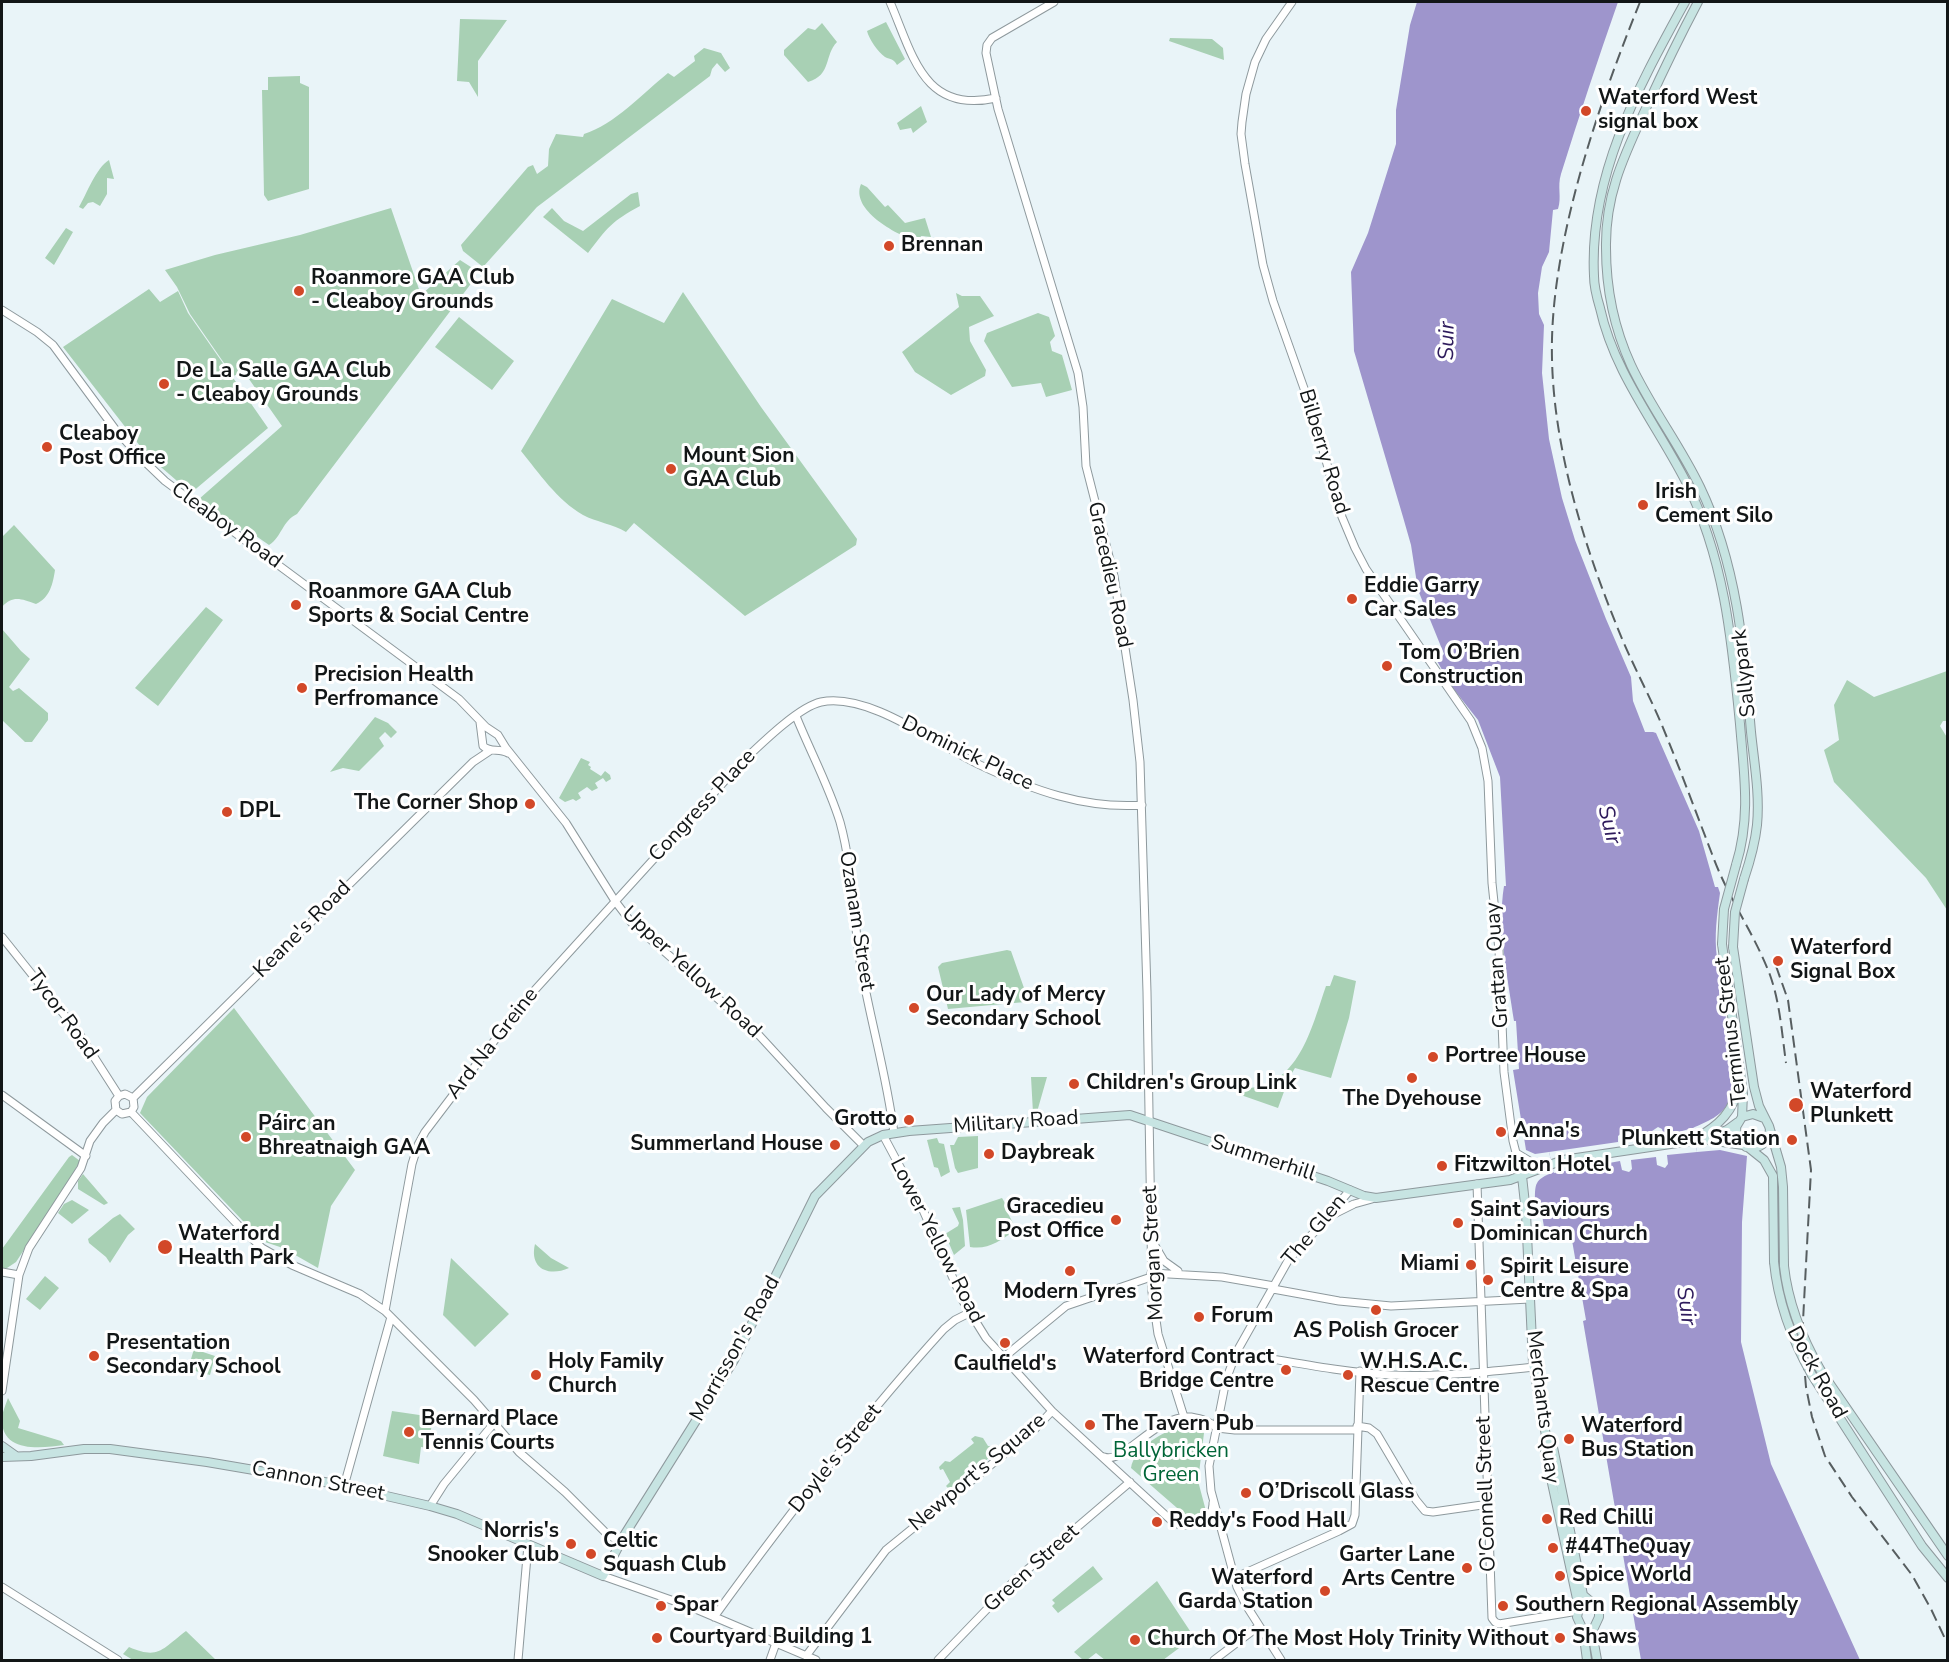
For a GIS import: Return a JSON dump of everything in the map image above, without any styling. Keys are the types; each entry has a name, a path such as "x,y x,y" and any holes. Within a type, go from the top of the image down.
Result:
{"main road":[{"name":"Sallypark","path":"1685,2 1623,123 1604,175 1595,222 1594,278 1603,322 1617,360 1680,470 1699,511 1713,550 1725,600 1736,681 1746,804 1744,834 1724,909 1722,944"},
{"name":"Sallypark","path":"1698,2 1619,165 1610,200 1606,246 1609,294 1614,320 1632,367 1690,466 1711,511 1727,562 1738,613 1748,692 1758,806 1755,839 1735,912 1733,947"},
{"name":"Terminus Street","path":"1722,944 1743,1100 1740,1119"},
{"name":"Terminus Street","path":"1733,947 1755,1094 1769,1129"},
{"path":"1684,1142 1713,1128 1730,1110 1737,1094 1738,1064"},
{"path":"1376,1198 1510,1180 1549,1164 1716,1135 1740,1119 1753,1114 1762,1116 1769,1129 1768,1138 1758,1148 1716,1140 1684,1142"},
{"name":"Military Road","path":"883,1135 1123,1115 1149,1121"},
{"path":"1740,1119 1735,1133 1739,1141 1749,1148"},
{"name":"Summerhill","path":"1149,1121 1364,1196 1376,1198"},
{"name":"Dock Road","path":"1769,1129 1782,1180 1784,1266 1788,1292 1798,1324 1821,1371 1947,1556"},
{"name":"Morrisson's Road","path":"603,1576 620,1542 729,1369 815,1196 863,1145 883,1135"},
{"name":"Dock Road","path":"1749,1148 1767,1163 1774,1180 1774,1262 1778,1291 1787,1322 1800,1353 1922,1546 1947,1578"},
{"name":"Merchants Quay","path":"1522,1176 1534,1367 1546,1436 1544,1446 1578,1609"},
{"path":"1546,1436 1552,1443 1583,1595 1599,1612 1592,1636 1596,1660"},
{"path":"2,1446 20,1456"},
{"name":"Cannon Street","path":"2,1457 84,1449 110,1449 207,1461 344,1486 430,1506 471,1520 603,1576"},
{"path":"1587,1660 1578,1609 1587,1603 1593,1604"},
{"path":"1579,1620 1588,1625 1598,1620"}],"street":[{"path":"890,2 917,64 935,89 948,97 963,101 996,98"},
{"name":"Gracedieu Road","path":"1054,2 988,42 986,52 996,98 1080,383 1086,466 1112,565 1133,700 1142,805 1149,1121"},
{"name":"Bilberry Road","path":"1292,2 1266,39 1255,62 1246,94 1242,122 1243,151 1263,265 1273,301 1312,411 1338,506 1355,548 1366,569 1465,712 1479,738 1488,781 1492,883"},
{"name":"Cleaboy Road","path":"2,310 53,345 116,429 165,481 459,699 492,732"},
{"name":"Dominick Place","path":"796,716 810,706 825,702 859,706 893,718 979,765 1034,789 1098,805 1142,805"},
{"path":"477,716 482,739 485,748 493,750 498,746 500,739 492,732 482,739"},
{"name":"Congress Place","path":"615,901 746,758 796,716"},
{"name":"Ozanam Street","path":"796,716 841,827 862,971 885,1077 894,1133"},
{"name":"Keane's Road","path":"473,762 482,739"},
{"name":"Upper Yellow Road","path":"500,739 567,823 615,901 637,928 757,1033 863,1145"},
{"name":"Upper Yellow Road","path":"493,750 503,751 514,758"},
{"name":"Keane's Road","path":"133,1098 473,762 493,750"},
{"name":"Grattan Quay","path":"1492,883 1499,950 1504,1072 1514,1141 1522,1176"},
{"name":"Ard Na Greine","path":"344,1486 388,1314 412,1164 421,1138 523,1003 615,901"},
{"name":"Tycor Road","path":"2,937 78,1032 119,1096"},
{"path":"2,1391 19,1275 29,1248 78,1174 94,1136 116,1110 115,1101 119,1096 128,1094 133,1098 134,1107 131,1112 125,1114 116,1110"},
{"path":"2,1095 86,1156"},
{"path":"131,1112 262,1248 292,1265 360,1294 388,1314 532,1464 565,1492 606,1533 620,1542"},
{"name":"Morgan Street","path":"1149,1121 1151,1275 1157,1329 1184,1417"},
{"name":"Lower Yellow Road","path":"883,1135 917,1198 969,1313 1003,1358 1052,1412 1174,1523 1184,1526 1202,1521"},
{"path":"1518,1154 1533,1163 1549,1164"},
{"name":"O'Connell Street","path":"1477,1184 1492,1618 1496,1623 1578,1609"},
{"name":"The Glen","path":"1350,1190 1351,1205"},
{"name":"The Glen","path":"1281,1660 1243,1601 1221,1531 1209,1477 1227,1374 1236,1353 1289,1259 1350,1190"},
{"path":"1323,1222 1351,1205 1376,1198"},
{"path":"1151,1239 1164,1261 1183,1273"},
{"path":"2,1272 19,1275"},
{"name":"The Glen","path":"1003,1358 1066,1306 1151,1275 1183,1273 1244,1280 1273,1287"},
{"path":"1273,1287 1314,1297 1371,1305 1409,1306 1530,1299"},
{"name":"Doyle's Street","path":"714,1617 803,1500 892,1390 946,1327 969,1313"},
{"path":"1236,1353 1360,1371 1405,1375 1534,1367"},
{"path":"1234,1578 1351,1525 1355,1515 1360,1371"},
{"path":"1201,1419 1214,1415 1221,1407"},
{"name":"Newport's Square","path":"806,1656 882,1554 1035,1429 1052,1412"},
{"path":"1103,1457 1113,1459 1161,1425 1184,1417 1201,1419 1217,1428 1293,1431 1369,1428 1377,1434 1416,1500 1426,1511 1489,1504"},
{"path":"430,1506 444,1484 494,1423"},
{"path":"1126,1451 1121,1463 1129,1480"},
{"name":"Green Street","path":"938,1660 1014,1581 1129,1480"},
{"path":"1202,1521 1212,1512 1214,1503"},
{"path":"1202,1521 1214,1522 1221,1531"},
{"path":"518,1660 528,1545"},
{"path":"603,1576 663,1596 816,1660"},
{"path":"2,1587 118,1660"},
{"path":"1214,1660 1259,1626"},
{"path":"770,1660 776,1643"}],"green space":[{"path":"460,19 507,20 478,61 478,97 469,82 457,81"},
{"path":"886,22 905,59 897,65 880,52 867,31"},
{"path":"822,23 837,42 821,75 808,82 784,55 784,50 808,28 815,30"},
{"path":"1170,38 1212,39 1223,48 1224,60 1169,41"},
{"path":"704,48 721,53 730,68 725,72 717,63 710,76 537,207 483,267 463,251 461,245 528,167 533,165 537,174 548,166 549,149 556,134 583,137 584,134 595,130 628,108 668,73 674,77 695,61 694,56"},
{"path":"300,76 300,83 309,87 309,189 268,201 264,195 262,90 268,90 268,77"},
{"path":"921,106 927,122 913,133 911,128 900,130 897,123"},
{"path":"109,160 114,179 107,178 107,194 100,206 93,202 88,203 83,209 79,207 96,175"},
{"path":"861,184 867,187 885,207 888,205 905,223 925,218 931,237 921,236 919,241 915,241 877,220 862,203 859,194"},
{"path":"638,192 640,206 611,226 588,253 543,217 552,208 564,221 583,231 631,194"},
{"path":"391,208 421,295 460,260 474,269 476,277 297,514 288,521 277,538 269,545 256,536 249,536 199,499 282,426 244,372 233,376 190,314 177,287 165,270 215,255 300,235"},
{"path":"66,228 73,232 54,265 45,258"},
{"name":"De La Salle GAA Club - Cleaboy Grounds","path":"149,289 160,302 178,291 188,313 268,428 191,493 147,455 63,347"},
{"name":"Mount Sion GAA Club","path":"683,292 761,407 857,539 856,545 745,616 634,523 626,532 583,515 574,509 549,486 521,451 612,299 664,323"},
{"path":"956,293 962,296 980,296 994,316 969,327 970,341 986,370 985,376 951,395 915,372 902,352 959,307"},
{"path":"1038,313 1049,317 1055,336 1050,342 1052,351 1062,355 1072,390 1046,397 1041,383 1012,387 984,341 987,333"},
{"path":"459,317 514,361 492,390 435,347"},
{"path":"14,525 55,570 50,590 41,601 36,604 14,599 2,607 2,537"},
{"path":"206,607 223,620 158,706 135,688"},
{"path":"2,629 30,659 9,687 13,691 19,688 48,713 48,720 32,742 25,742 2,720"},
{"path":"1947,671 1947,721 1943,721 1940,726 1948,739 1947,910 1926,878 1834,782 1824,750 1839,740 1834,705 1847,680 1874,697"},
{"path":"375,717 388,723 397,732 391,738 385,732 379,738 384,746 359,771 343,768 330,772"},
{"path":"581,758 590,762 588,765 590,769 601,776 605,771 611,779 606,782 603,778 595,783 598,788 592,791 587,787 578,793 581,798 565,802 559,798"},
{"path":"1011,951 1024,988 1025,1002 948,1009 938,967 942,963"},
{"path":"1334,975 1356,981 1349,1018 1331,1078 1295,1068 1278,1108 1238,1094 1240,1088 1260,1086 1276,1079 1289,1068 1307,1038 1326,986 1330,986"},
{"name":"Páirc an Bhreatnaigh GAA","path":"234,1008 355,1170 331,1206 318,1268 283,1248 262,1241 140,1113 147,1097"},
{"path":"1031,1077 1047,1077 1037,1112 1033,1113"},
{"path":"978,1136 978,1168 958,1173 950,1145 954,1145 958,1137"},
{"path":"937,1138 939,1143 944,1144 950,1172 941,1177 938,1168 934,1167 927,1140"},
{"path":"72,1155 80,1161 66,1186 16,1262 7,1268 2,1268 2,1249"},
{"path":"83,1174 108,1203 104,1205 78,1189 78,1181"},
{"path":"1002,1198 1014,1231 988,1246 970,1247 966,1210"},
{"path":"72,1200 89,1210 72,1224 58,1213 64,1204"},
{"path":"960,1207 965,1246 954,1255 945,1234 958,1226 959,1223 952,1208"},
{"path":"120,1214 135,1229 128,1235 110,1263 89,1243 88,1239"},
{"path":"535,1244 551,1258 569,1268 554,1272 542,1269 535,1260"},
{"path":"451,1258 509,1314 475,1347 443,1315"},
{"path":"45,1276 59,1288 40,1310 26,1299"},
{"path":"194,1349 215,1356 210,1375 188,1369"},
{"path":"8,1398 20,1421 18,1428 61,1441 64,1445 34,1447 15,1443 3,1429 2,1417"},
{"name":"Bernard Place Tennis Courts","path":"392,1411 433,1417 428,1448 421,1447 419,1464 383,1456"},
{"name":"Ballybricken Green","path":"1181,1427 1201,1429 1204,1433 1198,1481 1206,1511 1196,1517 1184,1514 1131,1468 1133,1461 1150,1441"},
{"path":"975,1436 983,1438 988,1446 993,1446 995,1453 950,1490 946,1486 950,1482 943,1469 940,1470 939,1467 945,1461 950,1462 974,1443 971,1439"},
{"path":"1093,1566 1103,1579 1058,1613 1052,1606 1055,1603 1052,1600"},
{"path":"1157,1581 1194,1637 1163,1660 1105,1660 1096,1653 1087,1660 1083,1660 1074,1652"},
{"path":"186,1631 216,1660 133,1660 123,1654 129,1647 147,1653 160,1651"}],"water":[{"name":"Suir","path":"1417,2 1618,2 1561,174 1559,205 1558,209 1553,210 1549,252 1542,267 1538,293 1539,314 1544,325 1542,373 1549,439 1562,498 1575,540 1631,677 1633,701 1645,732 1656,733 1699,831 1715,887 1718,887 1720,893 1716,950 1730,1053 1731,1089 1729,1101 1723,1111 1693,1128 1697,1152 1720,1150 1747,1156 1742,1222 1741,1342 1771,1464 1860,1660 1641,1660 1583,1321 1586,1320 1570,1229 1545,1233 1540,1203 1535,1204 1536,1187 1539,1180 1554,1172 1549,1152 1535,1154 1526,1150 1513,1070 1519,1069 1516,1021 1514,1021 1506,971 1503,936 1502,902 1504,886 1506,886 1500,777 1478,720 1452,687 1437,661 1444,654 1418,590 1411,545 1354,351 1351,272 1368,233 1396,144 1396,110 1410,25"}],"pier":[{"path":"1658,1127 1662,1129 1664,1136 1693,1128 1697,1152 1667,1155 1668,1164 1665,1168 1657,1165 1656,1157 1631,1160 1632,1169 1629,1172 1622,1170 1620,1161 1554,1173 1549,1152 1618,1142 1618,1136 1623,1132 1627,1134 1629,1140 1653,1137 1652,1131"}],"railway":[{"path":"1640,2 1593,131 1567,224 1553,315 1554,395 1566,467 1597,574 1628,651 1661,723 1718,870 1770,975 1778,1008 1786,1063"},
{"path":"1776,966 1788,1000 1811,1170 1802,1340 1806,1387 1812,1417 1825,1456 1852,1497 1912,1575 1948,1645"}],"place":[{"name":"Waterford West signal box","path":"1586,111"},
{"name":"Brennan","path":"889,246"},
{"name":"Roanmore GAA Club - Cleaboy Grounds","path":"299,291"},
{"name":"De La Salle GAA Club - Cleaboy Grounds","path":"164,384"},
{"name":"Cleaboy Post Office","path":"47,447"},
{"name":"Mount Sion GAA Club","path":"671,469"},
{"name":"Irish Cement Silo","path":"1643,505"},
{"name":"Eddie Garry Car Sales","path":"1352,599"},
{"name":"Roanmore GAA Club Sports & Social Centre","path":"296,605"},
{"name":"Tom O’Brien Construction","path":"1387,666"},
{"name":"Precision Health Perfromance","path":"302,688"},
{"name":"The Corner Shop","path":"530,804"},
{"name":"DPL","path":"227,812"},
{"name":"Waterford Signal Box","path":"1778,961"},
{"name":"Our Lady of Mercy Secondary School","path":"914,1008"},
{"name":"Portree House","path":"1433,1057"},
{"name":"The Dyehouse","path":"1412,1078"},
{"name":"Children's Group Link","path":"1074,1084"},
{"name":"Waterford Plunkett","path":"1796,1105"},
{"name":"Grotto","path":"909,1120"},
{"name":"Anna's","path":"1501,1132"},
{"name":"Páirc an Bhreatnaigh GAA","path":"246,1137"},
{"name":"Plunkett Station","path":"1792,1140"},
{"name":"Summerland House","path":"835,1145"},
{"name":"Daybreak","path":"989,1154"},
{"name":"Fitzwilton Hotel","path":"1442,1166"},
{"name":"Gracedieu Post Office","path":"1116,1220"},
{"name":"Saint Saviours Dominican Church","path":"1458,1223"},
{"name":"Waterford Health Park","path":"165,1247"},
{"name":"Miami","path":"1471,1265"},
{"name":"Modern Tyres","path":"1070,1271"},
{"name":"Spirit Leisure Centre & Spa","path":"1488,1280"},
{"name":"AS Polish Grocer","path":"1376,1310"},
{"name":"Forum","path":"1199,1317"},
{"name":"Caulfield's","path":"1005,1343"},
{"name":"Presentation Secondary School","path":"94,1356"},
{"name":"Waterford Contract Bridge Centre","path":"1286,1370"},
{"name":"Holy Family Church","path":"536,1375"},
{"name":"W.H.S.A.C. Rescue Centre","path":"1348,1375"},
{"name":"The Tavern Pub","path":"1090,1425"},
{"name":"Bernard Place Tennis Courts","path":"409,1432"},
{"name":"Waterford Bus Station","path":"1569,1439"},
{"name":"O’Driscoll Glass","path":"1246,1493"},
{"name":"Red Chilli","path":"1547,1519"},
{"name":"Reddy's Food Hall","path":"1157,1522"},
{"name":"Norris's Snooker Club","path":"571,1544"},
{"name":"#44TheQuay","path":"1553,1548"},
{"name":"Celtic Squash Club","path":"591,1554"},
{"name":"Garter Lane Arts Centre","path":"1467,1568"},
{"name":"Spice World","path":"1560,1576"},
{"name":"Waterford Garda Station","path":"1325,1591"},
{"name":"Spar","path":"661,1606"},
{"name":"Southern Regional Assembly","path":"1503,1606"},
{"name":"Courtyard Building 1","path":"657,1638"},
{"name":"Shaws","path":"1560,1638"},
{"name":"Church Of The Most Holy Trinity Without","path":"1135,1640"}]}
